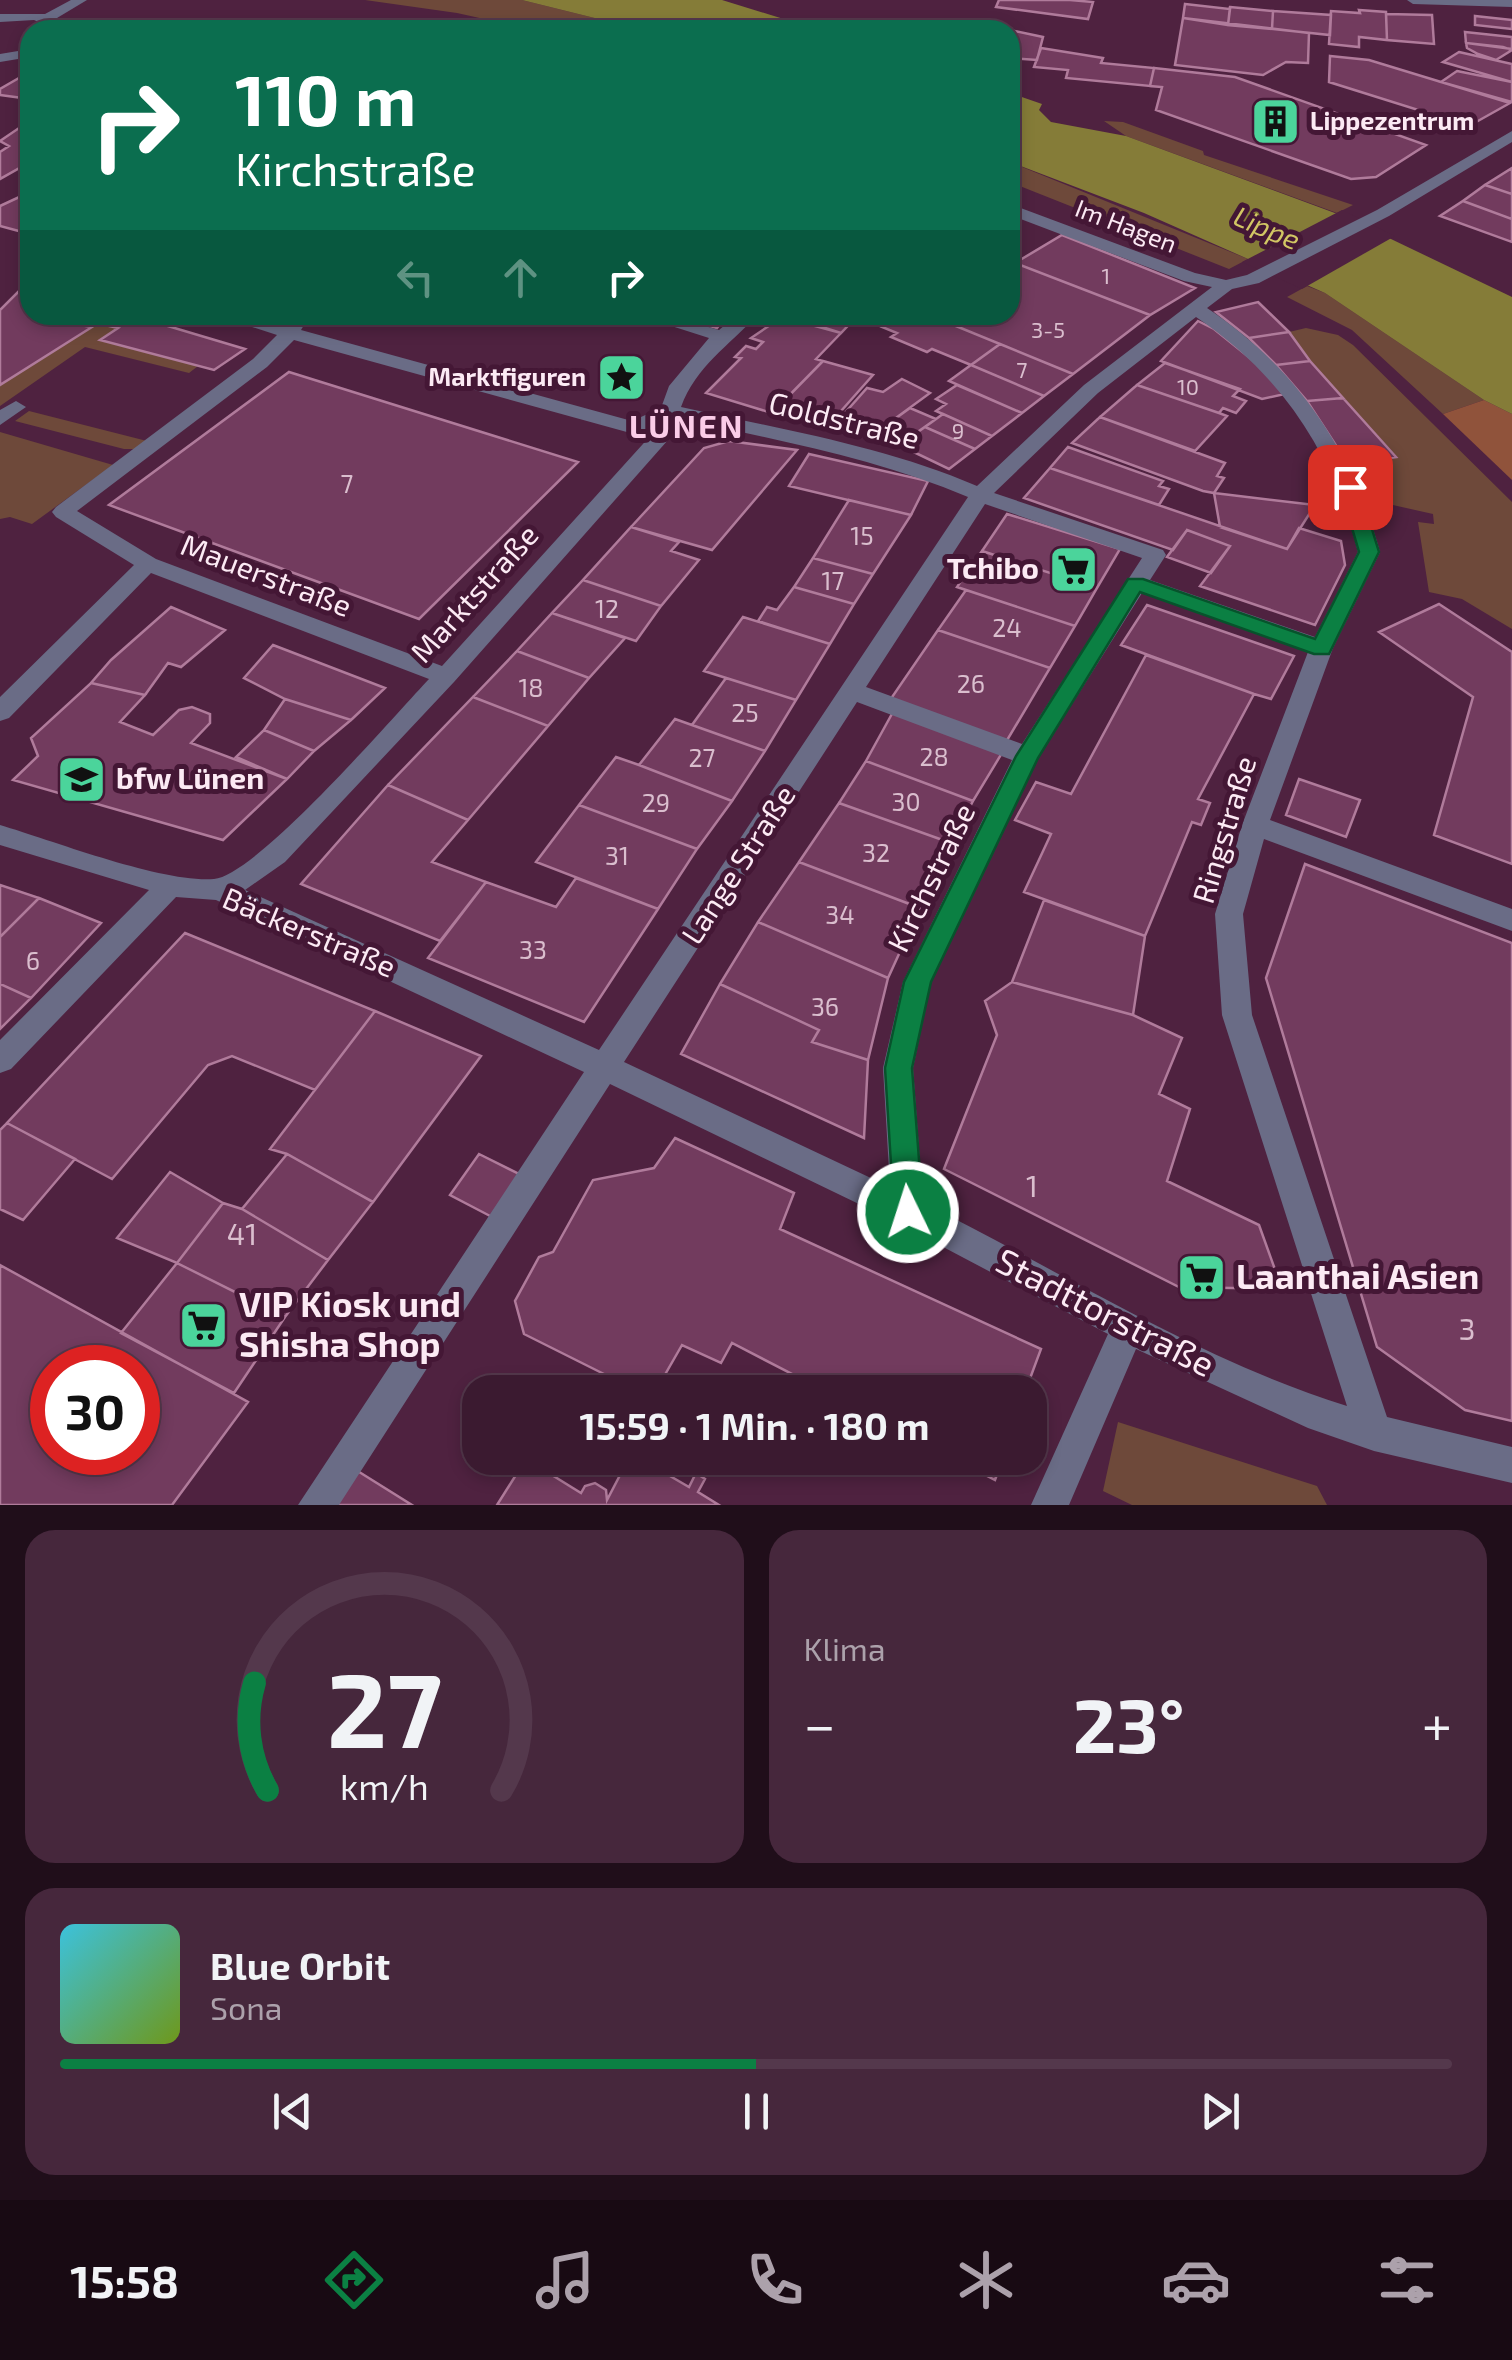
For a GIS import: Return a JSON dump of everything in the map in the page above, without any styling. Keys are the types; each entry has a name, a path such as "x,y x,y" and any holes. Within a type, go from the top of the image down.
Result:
{"street":[{"path":"46,18 81,0"},
{"path":"1412,0 1512,3"},
{"path":"0,18 52,20"},
{"path":"1226,285 1253,279 1383,214 1510,139"},
{"name":"Im Hagen","path":"1020,212 1190,277 1226,285"},
{"name":"Lange Straße","path":"317,1505 980,496 1091,389 1226,285"},
{"name":"Ringstraße","path":"1193,308 1260,356 1299,403 1350,487 1369,552 1321,648 1255,825 1230,914 1237,1015 1374,1434"},
{"path":"148,564 63,512 230,383 294,325"},
{"path":"298,325 634,428 671,411"},
{"path":"692,325 722,336"},
{"name":"Marktstraße","path":"218,890 248,876 276,855 446,676 661,436 679,386 736,325"},
{"name":"Goldstraße","path":"671,411 901,466 980,496"},
{"name":"Kirchstraße","path":"908,1212 898,1068 918,982 1027,756 1154,554 980,496"},
{"name":"Mauerstraße","path":"0,712 81,626 148,564 446,676"},
{"path":"1136,583 1321,648"},
{"path":"852,691 1027,756"},
{"path":"1255,825 1512,920"},
{"name":"Bäckerstraße","path":"0,835 170,886 218,890 606,1066"},
{"path":"0,1060 170,886"},
{"name":"Stadttorstraße","path":"606,1066 908,1212 1128,1328 1282,1400 1374,1434 1512,1465"},
{"path":"1050,1505 1128,1328"}],"shaded area":[{"path":"365,0 522,0 603,20 488,20"},
{"path":"1104,121 1123,122 1203,151 1204,155 1353,205 1337,213 1126,136"},
{"path":"1020,166 1248,259 1229,269 1020,186"},
{"path":"1307,286 1325,293 1484,400 1443,414 1352,330 1287,297"},
{"path":"86,326 118,328 101,341 198,366 189,373 85,347 0,406 0,385 90,328"},
{"path":"1306,328 1338,335 1353,345 1512,502 1512,629 1462,599 1429,592 1418,522 1434,524 1433,514 1375,501 1348,464 1396,456 1310,361 1289,332"},
{"path":"1484,400 1512,414 1512,480 1443,414"},
{"path":"29,411 147,441 136,449 124,449 15,421"},
{"path":"0,432 113,465 32,524 10,517 0,519"},
{"path":"1118,1422 1317,1486 1327,1505 1132,1505 1103,1491"}],"water":[{"path":"522,0 722,0 787,20 603,20"},
{"name":"Lippe","path":"1020,96 1042,104 1039,110 1051,122 1126,136 1343,216 1512,297 1512,414 1484,400 1325,293 1144,213 1020,166"}],"pier":[{"path":"1342,210 1395,236 1302,289 1242,262"}],"building":[{"path":"999,0 1093,2 1088,19 996,7"},
{"path":"1185,4 1230,9 1228,25 1183,18"},
{"path":"1230,7 1273,11 1272,29 1228,25"},
{"path":"1359,10 1386,12 1387,40 1359,37 1359,47 1329,44 1331,11 1360,13"},
{"path":"1273,11 1331,15 1330,35 1272,29"},
{"path":"1386,14 1432,15 1434,44 1387,40"},
{"path":"1475,16 1512,20 1512,29 1475,25"},
{"path":"1183,18 1309,33 1308,63 1286,62 1263,75 1175,65"},
{"path":"1020,32 1043,37 1037,60 1020,59"},
{"path":"1465,32 1512,37 1512,49 1466,43"},
{"path":"1466,43 1512,50 1496,60 1467,48"},
{"path":"1041,48 1103,58 1101,63 1154,68 1150,86 1066,78 1068,70 1034,67"},
{"path":"1459,52 1512,64 1512,82 1443,62"},
{"path":"1330,56 1369,60 1510,103 1469,126 1329,82"},
{"name":"Lippezentrum","path":"1154,68 1235,77 1426,145 1376,177 1351,179 1156,110 1162,87 1150,86"},
{"path":"1457,71 1512,82 1512,102 1441,82"},
{"path":"20,78 20,98 0,95 0,89"},
{"path":"20,127 20,168 0,179 0,152 9,146 0,141"},
{"path":"1512,168 1512,194 1485,185"},
{"path":"1485,185 1512,194 1512,219 1463,201"},
{"path":"20,197 20,231 0,226 0,206"},
{"path":"1463,201 1512,219 1512,242 1440,216"},
{"path":"1062,235 1195,288 1150,315 1020,265 1020,260"},
{"path":"1020,265 1150,315 1073,374 953,325 1020,325"},
{"path":"20,290 20,325 92,327 0,385 0,310"},
{"path":"1258,302 1289,332 1249,338 1216,312"},
{"path":"1198,321 1265,370 1285,394 1262,399 1161,361"},
{"path":"105,325 165,325 245,349 214,370 100,340 118,328"},
{"path":"770,325 812,325 841,333 816,359 823,361 772,413 706,393 741,358 735,357 746,346 756,349 763,342 751,338"},
{"path":"816,325 849,325 841,333"},
{"path":"953,325 1000,344 971,365 891,337 897,333 882,327"},
{"path":"1289,332 1310,361 1276,365 1249,338"},
{"path":"1000,344 1073,374 1044,396 971,365"},
{"path":"823,361 873,375 825,429 772,413"},
{"path":"1310,361 1343,398 1307,401 1276,365"},
{"path":"1165,363 1240,389 1233,396 1246,401 1236,413 1223,408 1219,413 1137,385"},
{"path":"971,365 1044,396 1022,413 949,381"},
{"path":"289,372 578,462 419,619 109,505"},
{"path":"902,379 930,393 874,434 836,423 867,388 883,392"},
{"path":"957,385 1022,413 992,436 936,411 946,404 936,399"},
{"path":"1137,385 1227,416 1195,451 1100,417"},
{"path":"1343,398 1396,457 1348,464 1307,401"},
{"path":"910,408 936,419 899,445 874,434"},
{"path":"943,414 992,436 975,449 925,427"},
{"path":"1100,417 1225,463 1217,476 1224,478 1214,493 1203,491 1072,443"},
{"path":"925,427 975,449 949,469 899,445"},
{"path":"729,441 797,450 712,550 631,527 704,448"},
{"path":"1068,447 1163,481 1159,486 1169,489 1159,505 1050,468"},
{"path":"809,454 928,481 911,515 789,486"},
{"path":"1050,468 1287,549 1299,528 1341,541 1345,565 1315,625 1200,586 1230,546 1187,530 1173,550 1024,498"},
{"path":"1214,493 1315,505 1287,549 1220,527"},
{"path":"849,500 911,515 873,574 813,558"},
{"name":"Tchibo","path":"1007,514 1120,549 1097,588 982,551"},
{"path":"631,527 679,542 671,551 699,560 661,606 583,580"},
{"path":"1187,530 1230,546 1211,573 1167,557"},
{"path":"982,551 1097,588 1075,626 957,587"},
{"path":"813,558 873,574 854,604 794,587"},
{"path":"583,580 661,606 636,641 552,613"},
{"path":"794,587 854,604 830,644 758,621 767,607 777,610"},
{"path":"966,590 1075,626 1050,668 938,630"},
{"path":"1439,604 1512,652 1512,864 1434,835 1473,697 1379,632"},
{"path":"1147,605 1294,656 1271,699 1121,645"},
{"path":"171,607 225,630 181,667 168,663 145,695 91,683 111,660"},
{"path":"552,613 625,638 589,678 517,651"},
{"path":"743,617 830,644 796,700 704,671"},
{"path":"938,630 1050,668 1006,742 890,700"},
{"path":"273,645 385,688 351,720 285,699 244,678"},
{"path":"517,651 589,678 548,726 473,697"},
{"path":"1146,655 1254,694 1198,799 1210,803 1201,825 1192,822 1145,936 1024,892 1051,834 1015,820 1036,782 1071,794"},
{"path":"726,678 796,700 765,751 692,725"},
{"path":"91,683 145,695 120,722 153,735 179,710 192,707 210,714 210,723 191,743 287,779 223,840 13,780 38,756 31,738"},
{"path":"473,697 548,726 468,820 388,785"},
{"path":"285,699 351,720 314,751 264,730"},
{"path":"893,712 1002,753 973,801 866,761"},
{"path":"675,719 765,751 732,801 639,765"},
{"path":"264,730 314,751 287,779 236,757"},
{"path":"616,757 732,801 697,849 579,805"},
{"path":"866,761 973,801 951,843 839,803"},
{"path":"1299,779 1360,800 1346,837 1286,815"},
{"path":"388,785 468,820 432,862 486,882 440,941 301,884"},
{"path":"839,803 951,843 920,908 799,862"},
{"path":"579,805 697,849 658,909 536,862"},
{"path":"799,862 920,908 888,978 758,922"},
{"path":"1305,864 1512,943 1512,1421 1465,1410 1377,1347 1266,978"},
{"path":"576,878 658,909 584,1022 428,958 486,882 556,907"},
{"path":"0,885 39,898 0,937"},
{"path":"39,898 101,923 31,998 0,984 0,937"},
{"path":"1044,900 1145,936 1133,1015 1012,982"},
{"path":"758,922 888,978 868,1060 812,1042 819,1030 720,984"},
{"path":"185,933 375,1011 315,1090 232,1056 208,1065 112,1179 7,1123"},
{"path":"1012,982 1133,1015 1182,1038 1159,1094 1190,1109 1167,1181 1259,1225 1282,1289 1179,1287 944,1169 997,1035 985,1001"},
{"path":"0,984 31,998 0,1029"},
{"path":"720,984 819,1030 812,1042 868,1060 864,1138 681,1054"},
{"path":"375,1011 481,1056 373,1202 287,1154 270,1149"},
{"path":"7,1123 75,1159 23,1220 0,1209 0,1130"},
{"path":"675,1138 794,1193 780,1229 1041,1349 1031,1375 794,1375 732,1343 721,1363 682,1345 665,1375 606,1375 524,1334 515,1301 539,1257 553,1252 593,1180 654,1168"},
{"path":"287,1154 373,1202 328,1260 242,1209"},
{"path":"479,1154 521,1175 492,1217 450,1195"},
{"path":"170,1172 223,1203 177,1263 117,1238"},
{"path":"223,1203 242,1209 328,1260 285,1317 177,1263"},
{"name":"VIP Kiosk und Shisha Shop","path":"177,1263 285,1317 234,1393 160,1354 160,1345 144,1345 121,1333"},
{"path":"0,1265 145,1345 30,1345 30,1475 160,1475 160,1353 248,1402 172,1505 0,1505"},
{"path":"356,1470 412,1505 335,1505"},
{"path":"516,1475 552,1475 581,1493 585,1486 595,1483 606,1490 607,1500 620,1475 668,1475 689,1487 695,1475 699,1475 705,1479 698,1492 719,1505 497,1505"}],"place":[{"name":"Lippezentrum","path":"1275,121"},
{"name":"Marktfiguren","path":"621,377"},
{"name":"Tchibo","path":"1074,569"},
{"name":"bfw Lünen","path":"81,779"},
{"name":"Laanthai Asien","path":"1201,1277"},
{"name":"VIP Kiosk und Shisha Shop","path":"204,1325"}],"district":[{"name":"LÜNEN","path":"687,427"}],"route":[{"path":"908,1212 898,1068 918,982 1027,756 1136,583 1321,648 1369,552 1350,487"}]}
